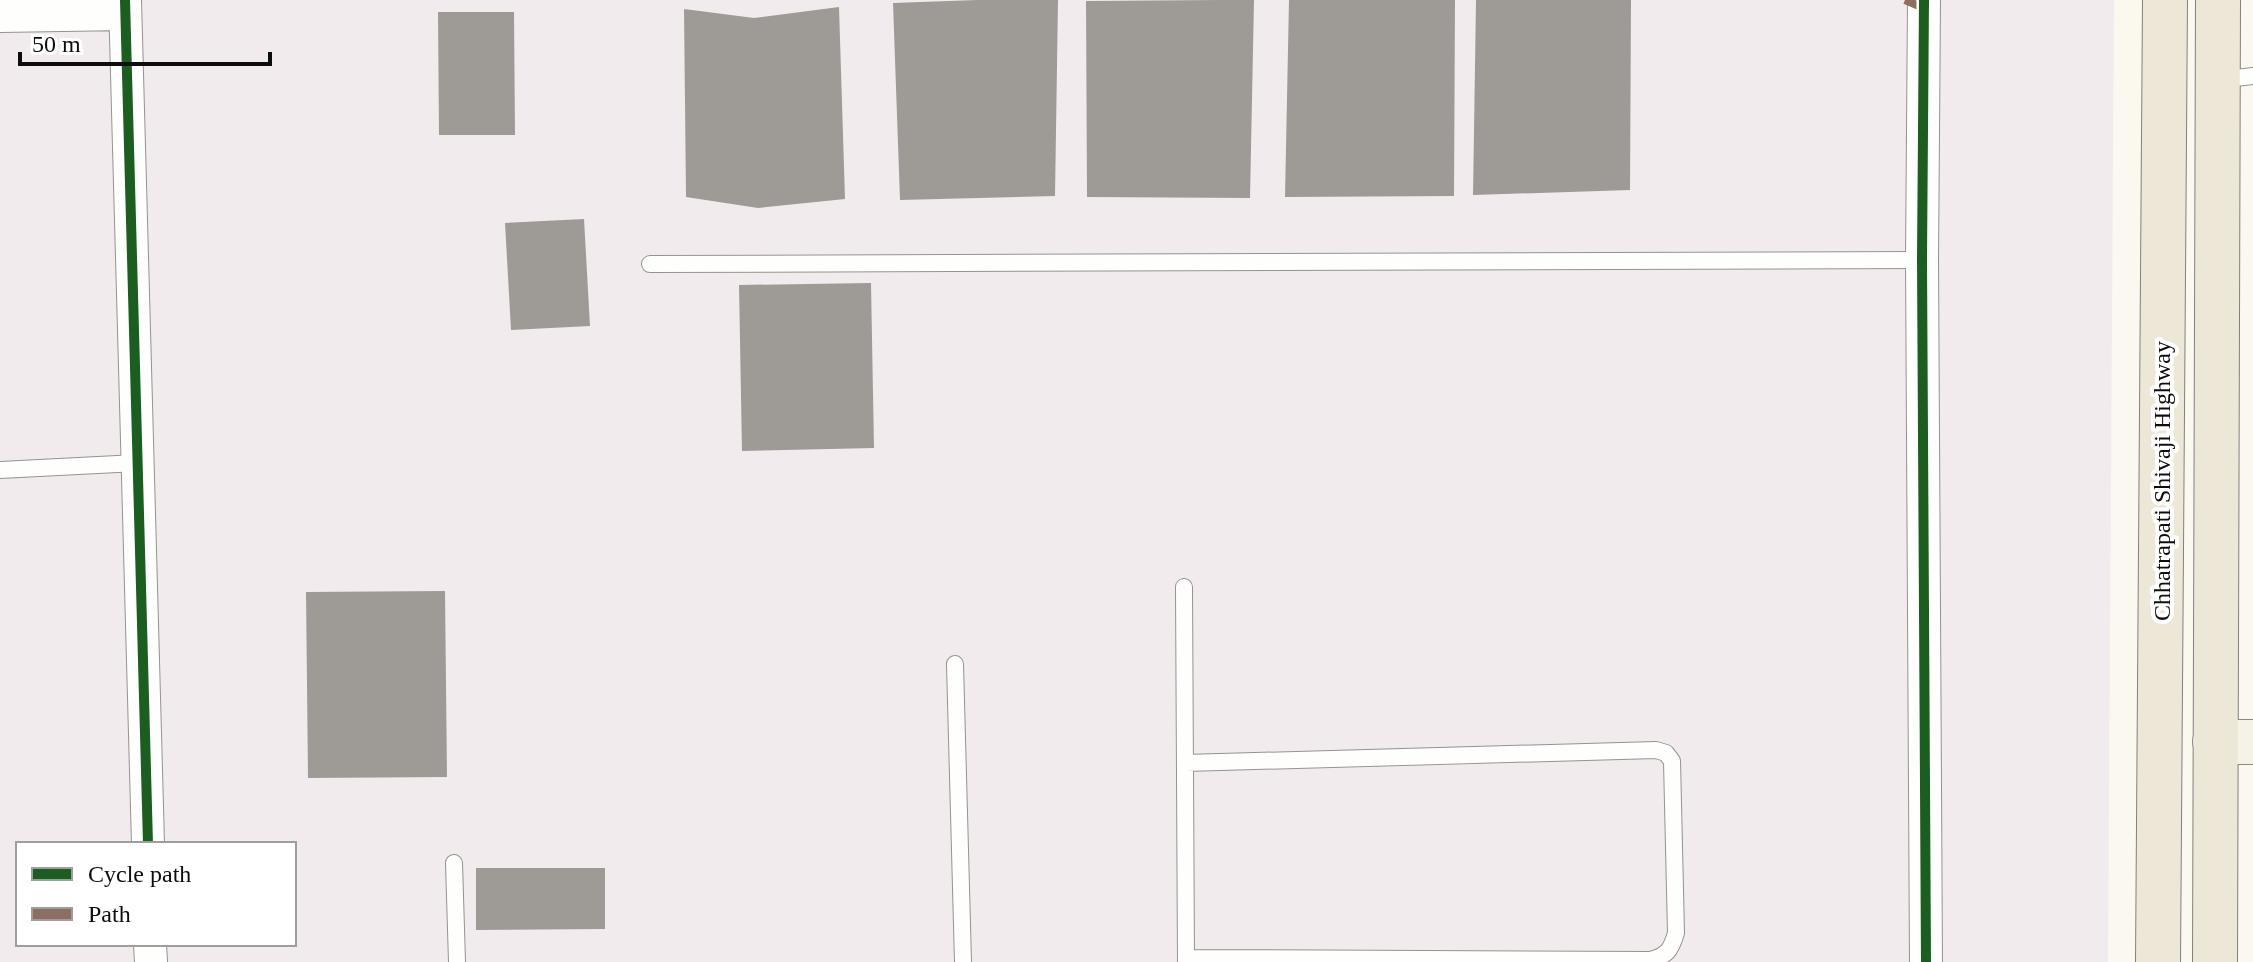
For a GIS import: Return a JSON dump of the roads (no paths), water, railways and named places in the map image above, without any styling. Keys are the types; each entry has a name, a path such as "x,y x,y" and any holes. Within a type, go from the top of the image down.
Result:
{"main road":[{"name":"Chhatrapati Shivaji Highway","path":"2158,962 2165,0"},
{"path":"2215,962 2234,742 2236,78 2218,0"}],"street":[{"path":"1924,0 1922,260 1926,962"},
{"path":"0,16 125,7 148,842"}],"lane":[{"path":"650,264 1922,260"},
{"path":"0,470 137,463"},
{"path":"1184,587 1186,960 1650,960 1665,956 1676,933 1672,761 1666,753 1656,750 1185,763"},
{"path":"955,664 963,962"},
{"path":"454,863 457,962"}]}
